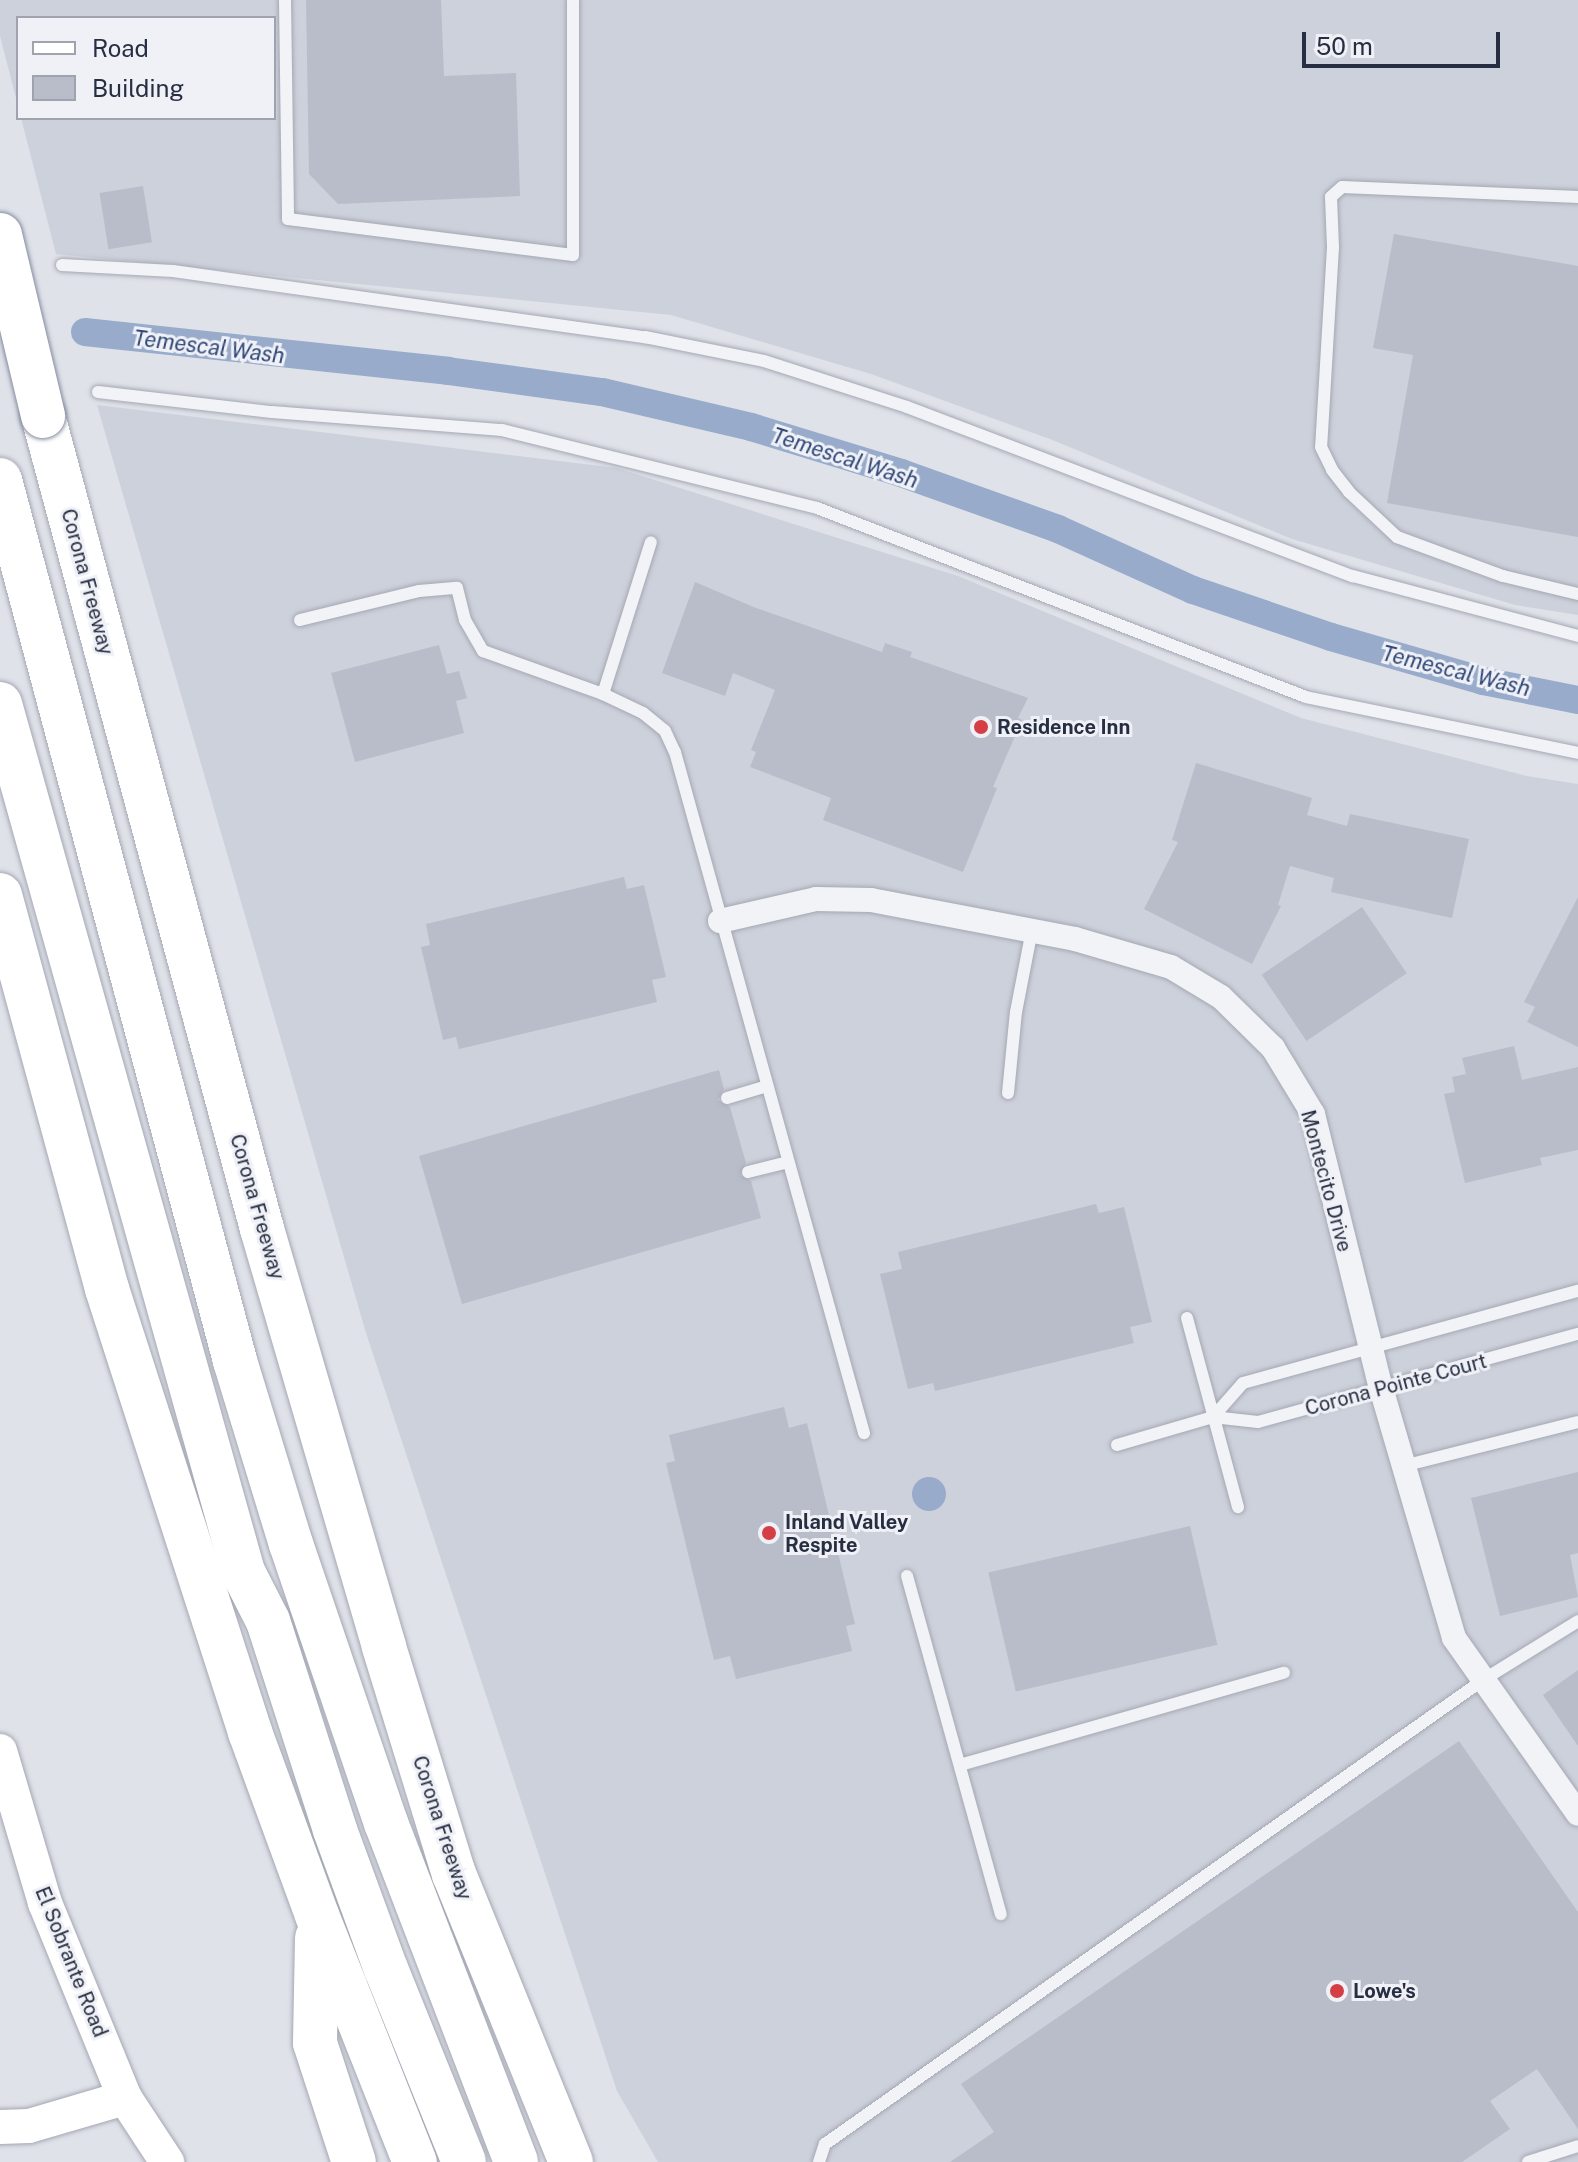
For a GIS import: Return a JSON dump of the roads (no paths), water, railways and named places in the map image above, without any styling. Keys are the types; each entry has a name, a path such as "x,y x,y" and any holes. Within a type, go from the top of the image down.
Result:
{"highway":[{"name":"Corona Freeway","path":"0,235 30,420 384,1647 454,1874 571,2162"},
{"path":"0,357 30,420 309,1541 314,1601"},
{"path":"0,480 235,1361 291,1544 314,1601 386,1823 516,2162"},
{"path":"0,593 263,1563 268,1621"},
{"path":"0,704 243,1572 268,1621 340,1844 464,2162"},
{"path":"0,895 107,1289 250,1732 317,1915 415,2162"},
{"path":"317,1915 315,2043 354,2162"}],"street":[{"name":"Montecito Drive","path":"720,921 816,899 871,900 1032,930 1171,967 1221,997 1273,1048 1313,1114 1370,1348 1454,1638 1578,1814"},
{"name":"El Sobrante Road","path":"0,1751 45,1903 125,2098 167,2162"},
{"path":"0,2127 29,2126 125,2098"}],"lane":[{"path":"285,0 288,219 573,255 573,0"},
{"path":"1578,197 1342,187 1331,197 1333,247 1321,447 1332,470 1349,492 1397,537 1503,576 1578,594"},
{"path":"62,265 173,271 645,337 764,361 921,412 1353,576 1578,636"},
{"path":"98,392 517,433 817,508 1306,697 1578,753"},
{"path":"603,694 651,542"},
{"path":"300,620 419,591 457,588 465,620 483,651 603,694 643,713 665,731 675,752 864,1433"},
{"path":"1008,1093 1016,1012 1032,930"},
{"path":"727,1098 767,1086"},
{"path":"748,1172 788,1162"},
{"path":"1117,1445 1213,1417 1243,1383 1578,1291"},
{"path":"1187,1318 1238,1507"},
{"name":"Corona Pointe Court","path":"1213,1417 1258,1422 1578,1334"},
{"path":"1403,1466 1578,1422"},
{"path":"907,1576 1001,1914"},
{"path":"819,2162 825,2144 1483,1680 1578,1621"},
{"path":"960,1765 1284,1673"},
{"path":"1528,2162 1578,2146"}],"water":[{"path":"929,1477 941,1482 946,1494 941,1506 929,1511 917,1506 912,1494 917,1482"}],"waterway":[{"name":"Temescal Wash","path":"85,332 448,371 602,392 751,427 901,473 1058,529 1193,590 1331,637 1483,681 1578,700"}],"place":[{"name":"Residence Inn","path":"981,727"},
{"name":"Inland Valley Respite","path":"769,1533"},
{"name":"Lowe's","path":"1337,1991"}]}
